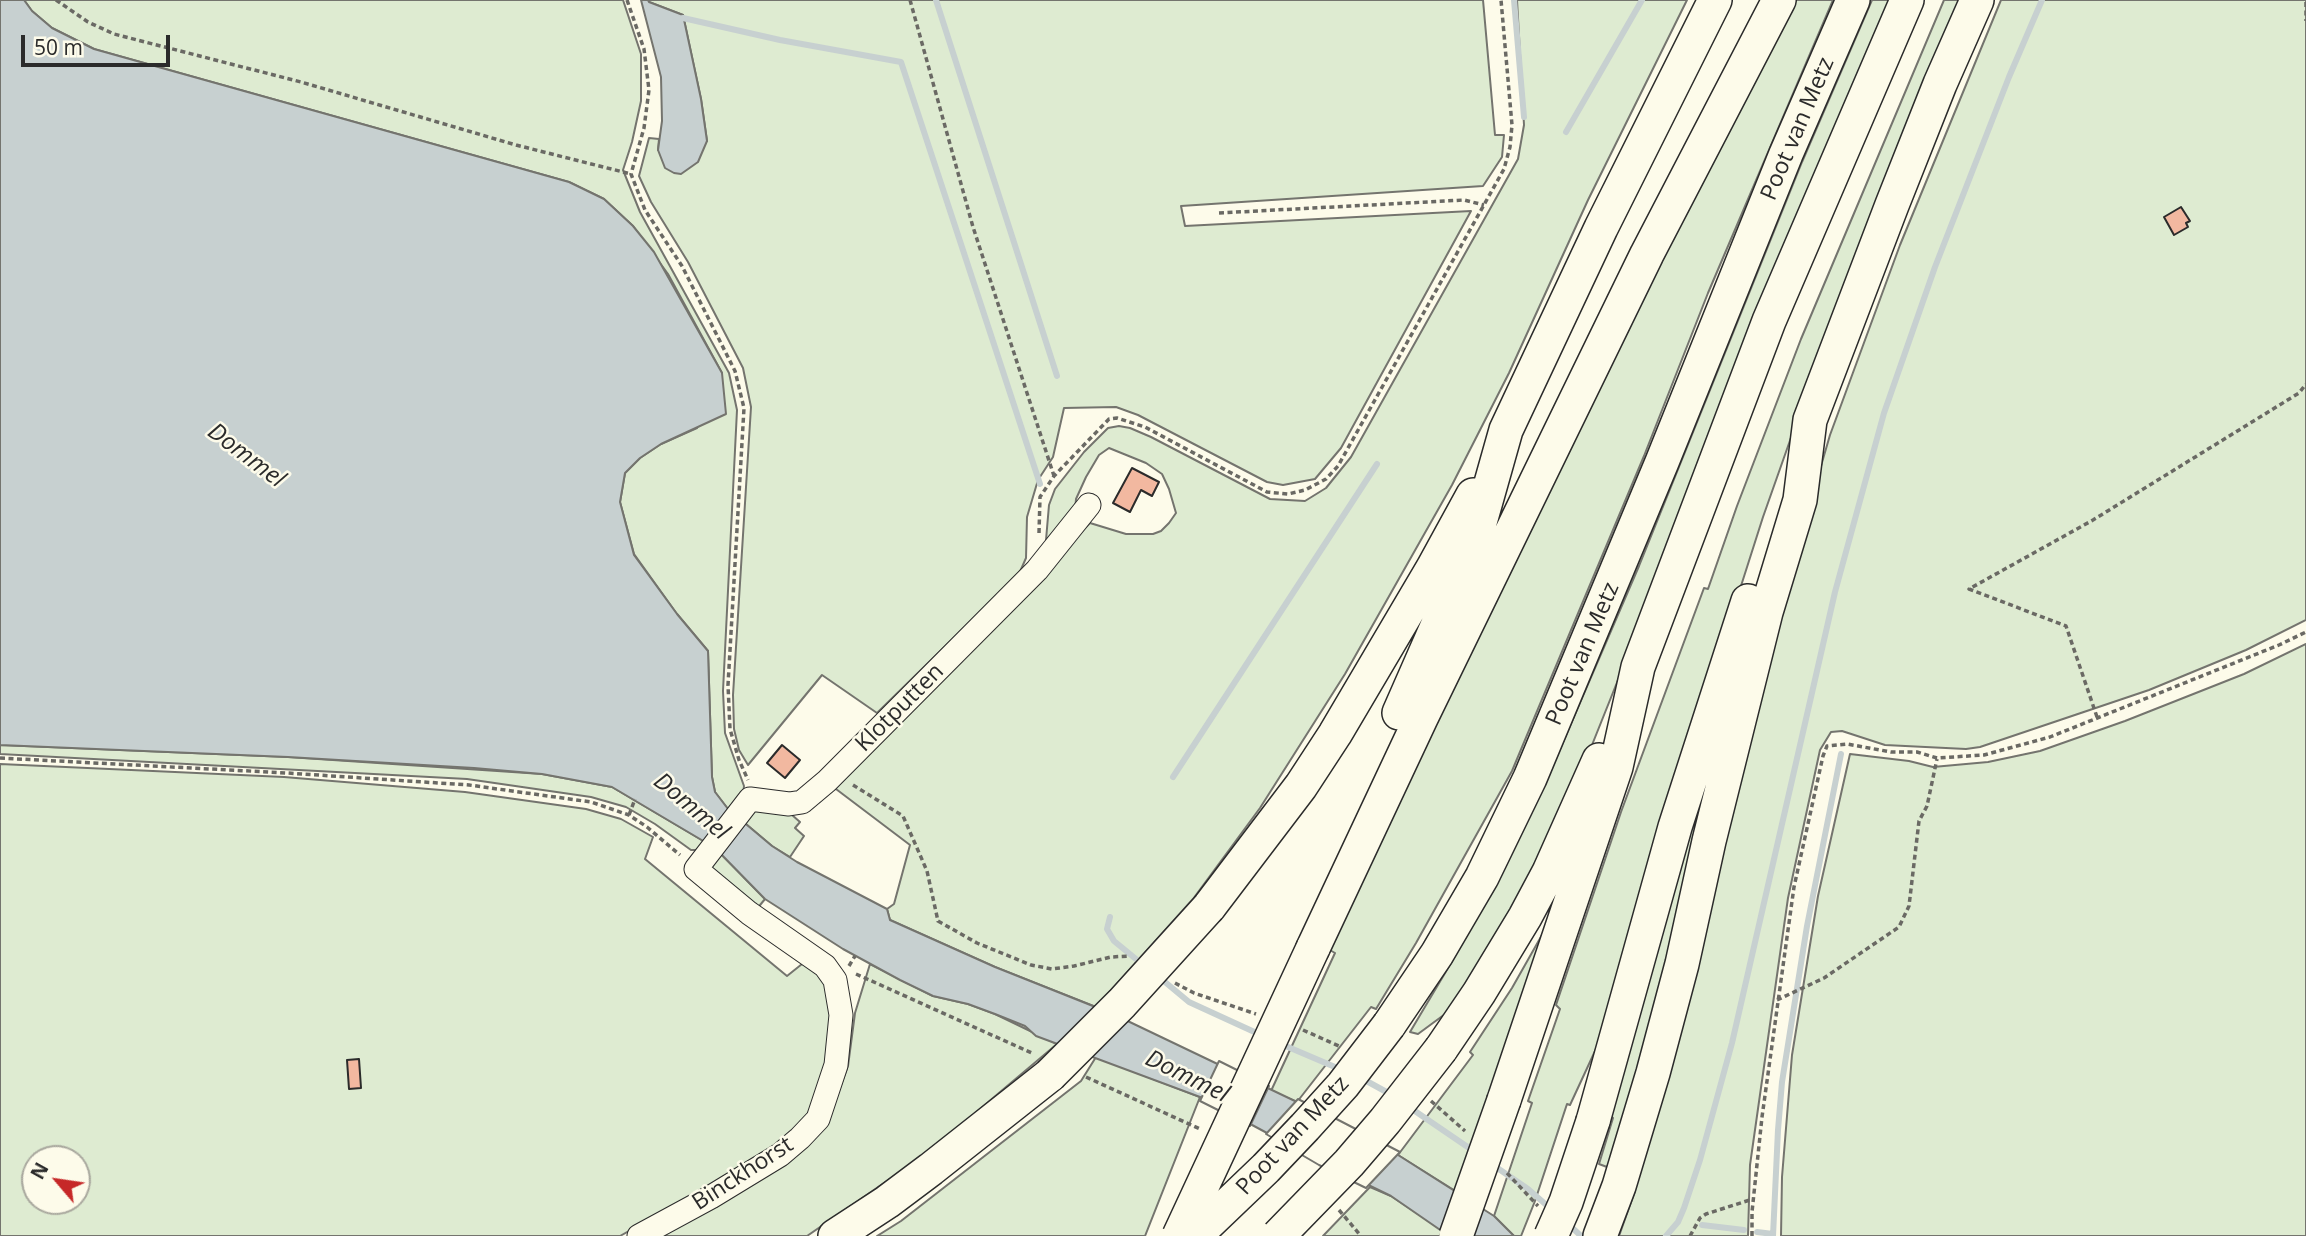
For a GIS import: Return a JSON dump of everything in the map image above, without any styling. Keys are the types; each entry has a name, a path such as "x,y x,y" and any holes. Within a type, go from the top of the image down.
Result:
{"highway":[{"path":"835,1236 920,1178 1055,1068 1122,1003 1209,907 1301,786 1335,734 1460,520 1715,0"},
{"path":"1179,1236 1421,718 1647,254 1779,0"},
{"name":"Poot van Metz","path":"1195,1236 1266,1168 1343,1085 1389,1025 1437,954 1482,877 1530,778 1637,524 1786,154 1853,0"},
{"path":"1278,1236 1358,1152 1441,1049 1479,993 1549,872 1638,667 1769,321 1908,0"},
{"path":"1545,1221 1566,1202 1593,1121 1679,814 1810,420 1916,144 1977,0"},
{"path":"1600,1236 1619,1186 1672,1000 1753,665 1800,500 1810,420"},
{"path":"1313,948 1338,857 1475,540 1506,430"},
{"path":"1457,1236 1616,767 1638,667"}],"street":[{"name":"Klotputten","path":"746,804 802,802 827,781 1037,570 1088,505"},
{"path":"700,863 746,804"},
{"name":"Binckhorst","path":"639,1236 780,1155 800,1138 818,1119 836,1065 841,1015 835,980 825,967 749,913 700,863"}],"path":[{"path":"56,0 88,22 114,34 301,82 516,145 631,174"},
{"path":"627,0 644,49 649,90 644,128 631,174 645,210 682,266 735,371 744,408 728,685 730,729 739,760 752,789 746,804"},
{"path":"910,0 973,227 1055,475"},
{"path":"1037,570 1040,497 1055,475 1109,419 1117,418 1145,427 1267,492 1288,494 1315,485 1326,479 1338,466 1504,169 1510,148 1512,125 1501,0"},
{"path":"2306,2 2306,21"},
{"path":"1219,213 1464,200 1484,205"},
{"path":"2097,718 2066,626 1969,589 2093,520 2299,393 2306,384"},
{"path":"1752,1236 1753,1199 1777,1000 1794,887 1827,746 1847,744 1891,752 1917,752 1937,758 1984,755 2050,737 2306,632"},
{"path":"0,758 287,772 468,785 591,802 629,815 700,863"},
{"path":"1777,1000 1825,978 1899,927 1909,906 1919,821 1927,806 1937,758"},
{"path":"827,781 856,786 903,816 927,871 937,921 977,943 1031,965 1063,968 1124,955 1139,960"},
{"path":"629,815 635,799"},
{"path":"848,970 1055,1068 1201,1129"},
{"path":"1172,981 1194,993 1258,1015"},
{"path":"1297,1028 1344,1048"},
{"path":"1428,1098 1473,1139"},
{"path":"1502,1168 1545,1221"},
{"path":"1690,1236 1700,1218 1706,1214 1753,1199"},
{"path":"1331,1204 1361,1236"}],"green space":[{"path":"24,0 623,0 641,54 641,101 623,170 640,212 729,373 737,410 723,691 725,733 744,786 743,794 728,809 715,792 712,777 708,651 677,614 634,554 620,502 625,473 640,458 661,444 697,428 722,373 668,274 633,226 604,199 569,182 94,49 52,28 32,11"},
{"path":"648,0 1483,0 1495,135 1504,135 1502,157 1483,186 1181,206 1185,226 1471,211 1341,448 1315,479 1283,485 1267,482 1138,415 1116,407 1064,408 1053,457 1038,480 1027,517 1026,558 1019,574 877,713 822,675 748,765 739,750 734,729 733,695 751,407 743,368 688,262 651,202 639,176 649,138 659,139 658,150 707,141 683,15"},
{"path":"1517,0 1687,0 1588,200 1509,373 1452,485 1345,674 1260,808 1193,899 1096,1007 995,967 890,920 887,909 894,904 910,845 832,786 1090,523 1126,534 1153,534 1169,523 1176,513 1162,474 1146,463 1109,448 1099,455 1086,477 1076,499 1075,511 1046,540 1049,505 1055,489 1084,452 1108,428 1130,428 1151,437 1270,499 1305,501 1326,488 1351,457 1518,159 1524,125"},
{"path":"1793,0 1833,0 1708,293 1644,456 1512,771 1376,1009 1371,1007 1297,1102 1271,1091 1335,953 1328,949 1659,260"},
{"path":"1872,0 1890,0 1570,800 1460,1003 1418,1034 1410,1032 1451,963 1544,786 1639,566 1802,162"},
{"path":"1944,0 1965,0 1823,347 1763,517 1665,824 1608,1023 1570,1105 1567,1104 1521,1236 1514,1236 1494,1216 1532,1103 1528,1101 1560,1009 1556,1005 1621,812 1801,339"},
{"path":"2001,0 2306,0 2306,620 2246,650 2149,690 1980,747 1966,749 1885,745 1842,731 1831,732 1820,750 1788,898 1750,1165 1748,1236 1619,1236 1635,1191 1632,1189 1782,600 1830,435 1900,245"},
{"path":"2306,644 2306,1236 1781,1236 1782,1177 1792,1055 1818,896 1850,754 1909,761 1933,767 1988,762 2040,751 2244,674"},
{"path":"1729,695 1621,1152 1607,1167 1599,1164 1613,1118 1611,1116"},
{"path":"0,745 288,757 542,774 612,787 705,842 696,850 691,850 626,807 591,797 467,779 0,754"},
{"path":"0,764 284,777 465,792 586,809 621,819 653,837 645,859 787,976 802,964 815,966 828,986 834,1015 821,1092 793,1138 620,1236 0,1236"},
{"path":"750,808 792,815 800,822 795,828 804,836 790,857 772,846 740,819"},
{"path":"718,851 765,899 756,910 711,873 709,859"},
{"path":"1564,896 1457,1192 1398,1155 1473,1055 1470,1052 1512,988"},
{"path":"870,964 933,996 995,1014 1057,1044 929,1152 807,1236 654,1236 788,1163 826,1126 848,1066 855,1013"},
{"path":"1096,1057 1200,1097 1145,1236 877,1236 901,1221 1081,1081"},
{"path":"1370,1187 1391,1196 1442,1230 1440,1236 1323,1236"}],"water":[{"name":"Dommel","path":"0,0 24,0 32,11 52,28 94,49 569,182 604,199 633,226 654,252 722,373 726,414 661,444 640,458 625,473 620,502 634,555 708,651 712,777 715,792 728,809 772,846 797,862 887,909 890,920 995,967 1113,1014 1297,1102 1398,1155 1494,1216 1514,1236 1449,1236 1391,1196 1200,1097 1036,1036 1025,1026 995,1014 933,996 900,980 843,949 765,899 718,851 612,787 542,774 474,768 0,745"},
{"path":"641,0 648,0 683,15 707,141 698,162 681,174 665,168 658,150 662,121 661,77"}],"pier":[{"path":"1219,1061 1269,1086 1250,1126 1200,1101"},
{"path":"1298,1099 1400,1152 1366,1188 1319,1165 1266,1134"}],"building":[{"path":"2181,207 2190,221 2186,223 2188,227 2174,235 2164,217"},
{"path":"1132,468 1159,482 1152,496 1141,490 1130,512 1113,503"},
{"path":"782,745 800,760 785,778 767,763"},
{"path":"359,1059 361,1088 349,1089 347,1060"}],"waterway":[{"path":"936,0 1057,376"},
{"path":"1514,0 1524,117"},
{"path":"1566,132 1642,0"},
{"path":"1666,1236 1678,1222 1684,1208 1732,1043 1835,592 1884,413 1935,267 2042,0"},
{"path":"683,18 780,40 901,62 1040,484"},
{"path":"1173,777 1377,464"},
{"path":"1773,1236 1782,1082 1807,926 1841,754"},
{"path":"1110,917 1107,929 1114,941 1142,964"},
{"path":"1159,977 1189,1002 1261,1035"},
{"path":"1281,1044 1342,1070"},
{"path":"1361,1078 1392,1095"},
{"path":"1409,1107 1475,1152"},
{"path":"1493,1165 1551,1209"},
{"path":"1567,1223 1581,1236"},
{"path":"1702,1225 1744,1230"},
{"path":"1757,1232 1773,1234"}]}
